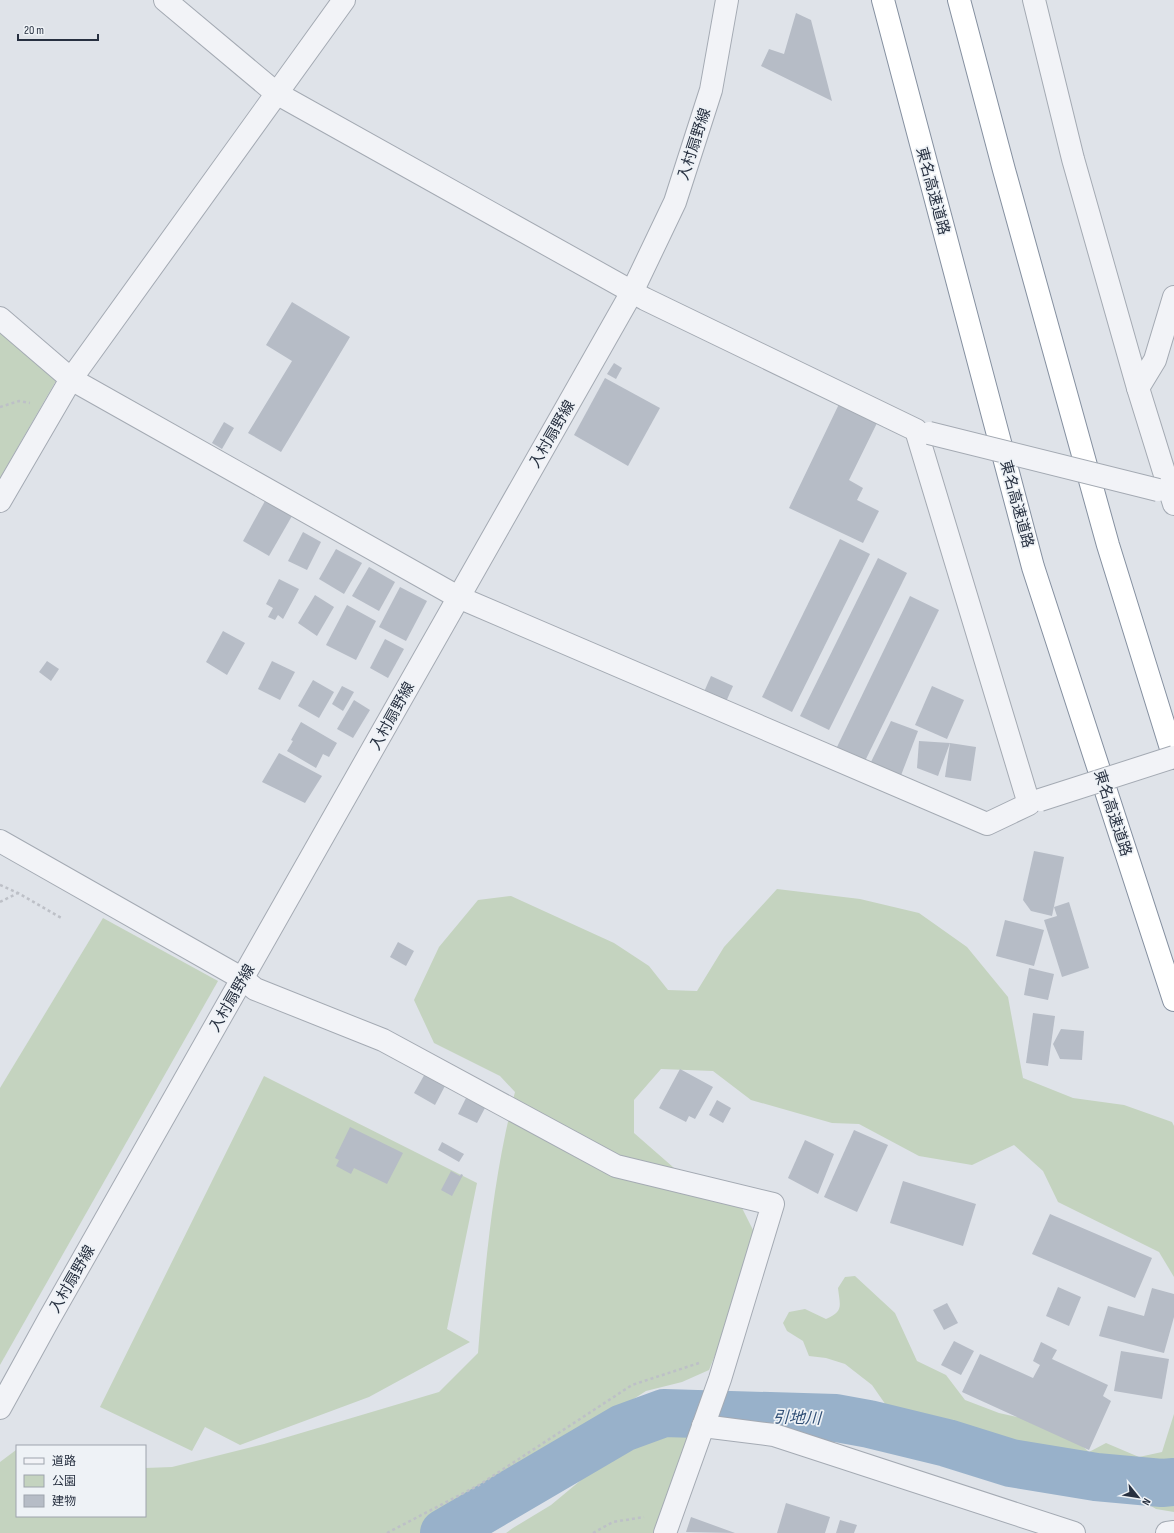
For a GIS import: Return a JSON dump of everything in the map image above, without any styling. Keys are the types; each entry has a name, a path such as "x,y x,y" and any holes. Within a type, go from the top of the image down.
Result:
{"highway":[{"name":"東名高速道路","path":"883,0 1034,566 1174,1000"},
{"path":"959,0 1008,185 1106,537 1174,758"}],"street":[{"path":"165,0 276,94 632,292 922,432 1168,496"},
{"path":"0,501 71,379 344,0"},
{"name":"入村扇野線","path":"0,1408 632,292 676,202 712,90 727,0"},
{"path":"1034,0 1073,159 1168,496"},
{"path":"1138,388 1155,360 1174,297"},
{"path":"0,318 71,379 458,597 987,824 1034,802 1174,758"},
{"path":"922,432 1034,802"},
{"path":"0,841 243,979 255,989 383,1040 616,1166 773,1204 723,1369 666,1533"},
{"path":"703,1426 774,1435 1074,1533"},
{"path":"1168,1533 1174,1532"}],"path":[{"path":"0,885 18,893 63,919"},
{"path":"0,902 18,893"},
{"path":"387,1533 479,1485 632,1385 703,1361 723,1369"},
{"path":"593,1533 613,1522 650,1516"}],"green space":[{"path":"0,331 57,379 0,478"},
{"path":"777,889 860,899 919,913 967,947 1008,997 1023,1078 1073,1098 1124,1105 1172,1122 1174,1126 1174,1277 1159,1252 1058,1202 1043,1171 1014,1145 972,1165 919,1156 859,1124 832,1123 751,1100 713,1071 661,1069 634,1100 634,1133 705,1195 742,1208 754,1232 726,1328 709,1370 682,1382 646,1391 440,1524 422,1533 0,1533 0,1462 16,1450 16,1517 146,1517 146,1468 172,1467 264,1444 439,1392 478,1353 495,1189 507,1124 515,1092 500,1076 434,1043 414,1000 439,947 478,900 511,896 614,943 649,966 668,990 697,991 724,947"},
{"path":"103,918 218,981 0,1365 0,1088"},
{"path":"264,1076 477,1183 447,1329 470,1342 369,1397 240,1445 205,1427 192,1451 100,1407"},
{"path":"855,1276 895,1313 917,1361 946,1375 965,1400 999,1413 1040,1422 1063,1429 1089,1452 1106,1443 1139,1457 1162,1452 1174,1414 1174,1512 1156,1509 1089,1469 1073,1469 1012,1454 979,1437 914,1430 888,1408 872,1385 845,1364 826,1358 809,1356 803,1341 787,1331 783,1323 789,1312 805,1309 826,1319 832,1316 840,1307 838,1288 845,1277"},
{"path":"677,1426 688,1427 693,1437 659,1533 506,1533 551,1505 598,1466 637,1440 662,1428"}],"building":[{"path":"796,13 811,20 832,101 761,66 769,49 784,54"},
{"path":"292,302 350,337 281,452 248,433 292,361 266,345"},
{"path":"614,363 622,368 616,379 607,374"},
{"path":"605,378 660,408 628,466 574,435"},
{"path":"840,402 878,421 849,480 863,488 857,500 879,511 863,543 789,508"},
{"path":"224,422 234,428 222,449 212,443"},
{"path":"265,501 292,516 269,556 243,541"},
{"path":"303,532 321,542 307,570 288,561"},
{"path":"840,539 870,554 792,712 762,697"},
{"path":"336,549 362,563 344,594 319,579"},
{"path":"878,558 907,573 829,730 800,716"},
{"path":"369,567 395,582 379,611 352,596"},
{"path":"279,579 299,589 283,619 278,615 275,620 268,617 273,608 266,604"},
{"path":"400,587 427,601 406,641 379,627"},
{"path":"315,595 334,607 317,636 298,623"},
{"path":"910,596 939,610 865,761 837,747"},
{"path":"347,605 376,621 356,660 326,645"},
{"path":"223,631 245,643 227,675 206,662"},
{"path":"385,639 404,649 388,678 370,668"},
{"path":"47,661 59,669 51,681 39,672"},
{"path":"272,661 295,672 280,700 258,689"},
{"path":"711,676 733,686 725,704 703,694"},
{"path":"313,680 334,692 319,718 298,706"},
{"path":"342,686 354,692 343,711 332,704"},
{"path":"932,686 964,700 947,739 915,725"},
{"path":"354,700 370,710 353,738 337,729"},
{"path":"891,721 918,731 900,778 869,766"},
{"path":"301,722 337,743 329,757 323,754 316,768 287,751"},
{"path":"919,741 950,743 938,776 917,768"},
{"path":"950,743 976,747 971,781 945,777"},
{"path":"279,753 322,776 305,803 262,782"},
{"path":"1034,851 1064,857 1052,916 1031,911 1023,900"},
{"path":"1069,902 1089,968 1062,977 1044,920 1057,916 1054,907"},
{"path":"1005,920 1044,930 1034,966 996,956"},
{"path":"398,942 414,951 406,966 390,957"},
{"path":"1029,968 1054,974 1048,1000 1024,995"},
{"path":"1033,1013 1055,1016 1048,1066 1026,1063"},
{"path":"1061,1029 1084,1031 1082,1060 1060,1059 1053,1044"},
{"path":"680,1069 713,1087 695,1119 689,1116 686,1122 659,1108"},
{"path":"426,1072 446,1084 435,1105 414,1093"},
{"path":"466,1098 485,1108 477,1123 458,1114"},
{"path":"717,1100 731,1108 723,1123 709,1115"},
{"path":"350,1127 403,1153 387,1184 354,1168 351,1174 336,1166 339,1160 335,1158"},
{"path":"854,1130 888,1145 857,1212 824,1197"},
{"path":"805,1140 834,1154 818,1194 788,1178"},
{"path":"442,1142 464,1154 459,1162 438,1150"},
{"path":"451,1171 460,1176 461,1174 463,1175 452,1196 441,1190"},
{"path":"903,1181 976,1204 963,1246 890,1223"},
{"path":"1050,1214 1152,1258 1135,1298 1032,1254"},
{"path":"1058,1287 1081,1297 1069,1326 1046,1316"},
{"path":"1152,1288 1174,1294 1174,1317 1164,1353 1099,1336 1108,1306 1144,1316"},
{"path":"947,1303 958,1323 944,1330 933,1310"},
{"path":"954,1341 974,1351 961,1375 941,1365"},
{"path":"1041,1342 1057,1350 1052,1359 1108,1385 1103,1396 1111,1401 1089,1450 962,1392 980,1354 1033,1378 1040,1365 1033,1361"},
{"path":"1121,1351 1169,1359 1162,1399 1114,1391"},
{"path":"786,1503 830,1517 825,1533 777,1533"},
{"path":"691,1517 735,1533 686,1532"},
{"path":"840,1520 857,1525 854,1533 836,1533"}],"waterway":[{"name":"引地川","path":"444,1533 623,1428 664,1413 836,1418 869,1424 947,1443 1011,1463 1096,1477 1162,1483 1174,1482"}]}
